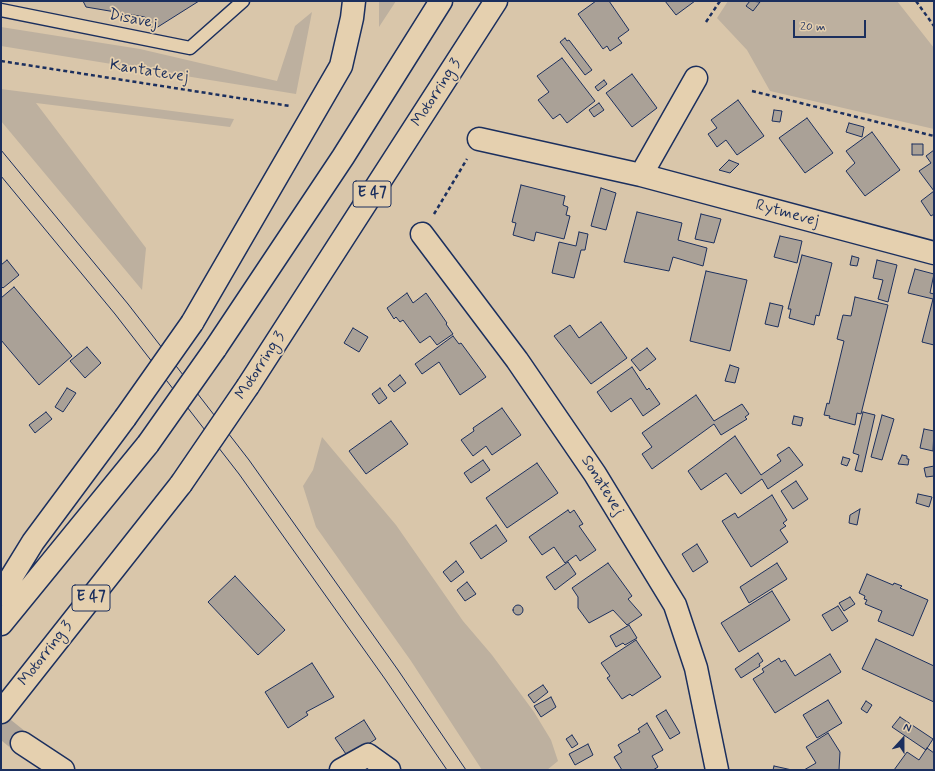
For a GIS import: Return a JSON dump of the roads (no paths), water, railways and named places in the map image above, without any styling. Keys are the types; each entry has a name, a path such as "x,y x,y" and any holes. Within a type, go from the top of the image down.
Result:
{"main road":[{"path":"1,594 33,542 125,418 192,324 341,66 352,18 354,1"},
{"name":"E 47","path":"1,624 148,444 215,349 343,157 441,1"},
{"name":"Motorring 3","path":"1,712 181,484 248,386 496,1"},
{"path":"641,175 696,78"},
{"name":"Rytmevej","path":"479,139 641,175 934,253"},
{"name":"Sonatevej","path":"422,234 517,360 595,474 675,605 696,668 717,770"},
{"path":"22,743 63,770"},
{"path":"341,770 368,755 389,770"}],"lane":[{"name":"Disavej","path":"1,10 190,48 243,1"}],"tunnel":[{"path":"1,726 22,743"}],"tram line":[{"path":"1,150 128,304 249,460 398,670 466,770"},
{"path":"1,176 115,314 239,474 385,679 447,770"}]}
